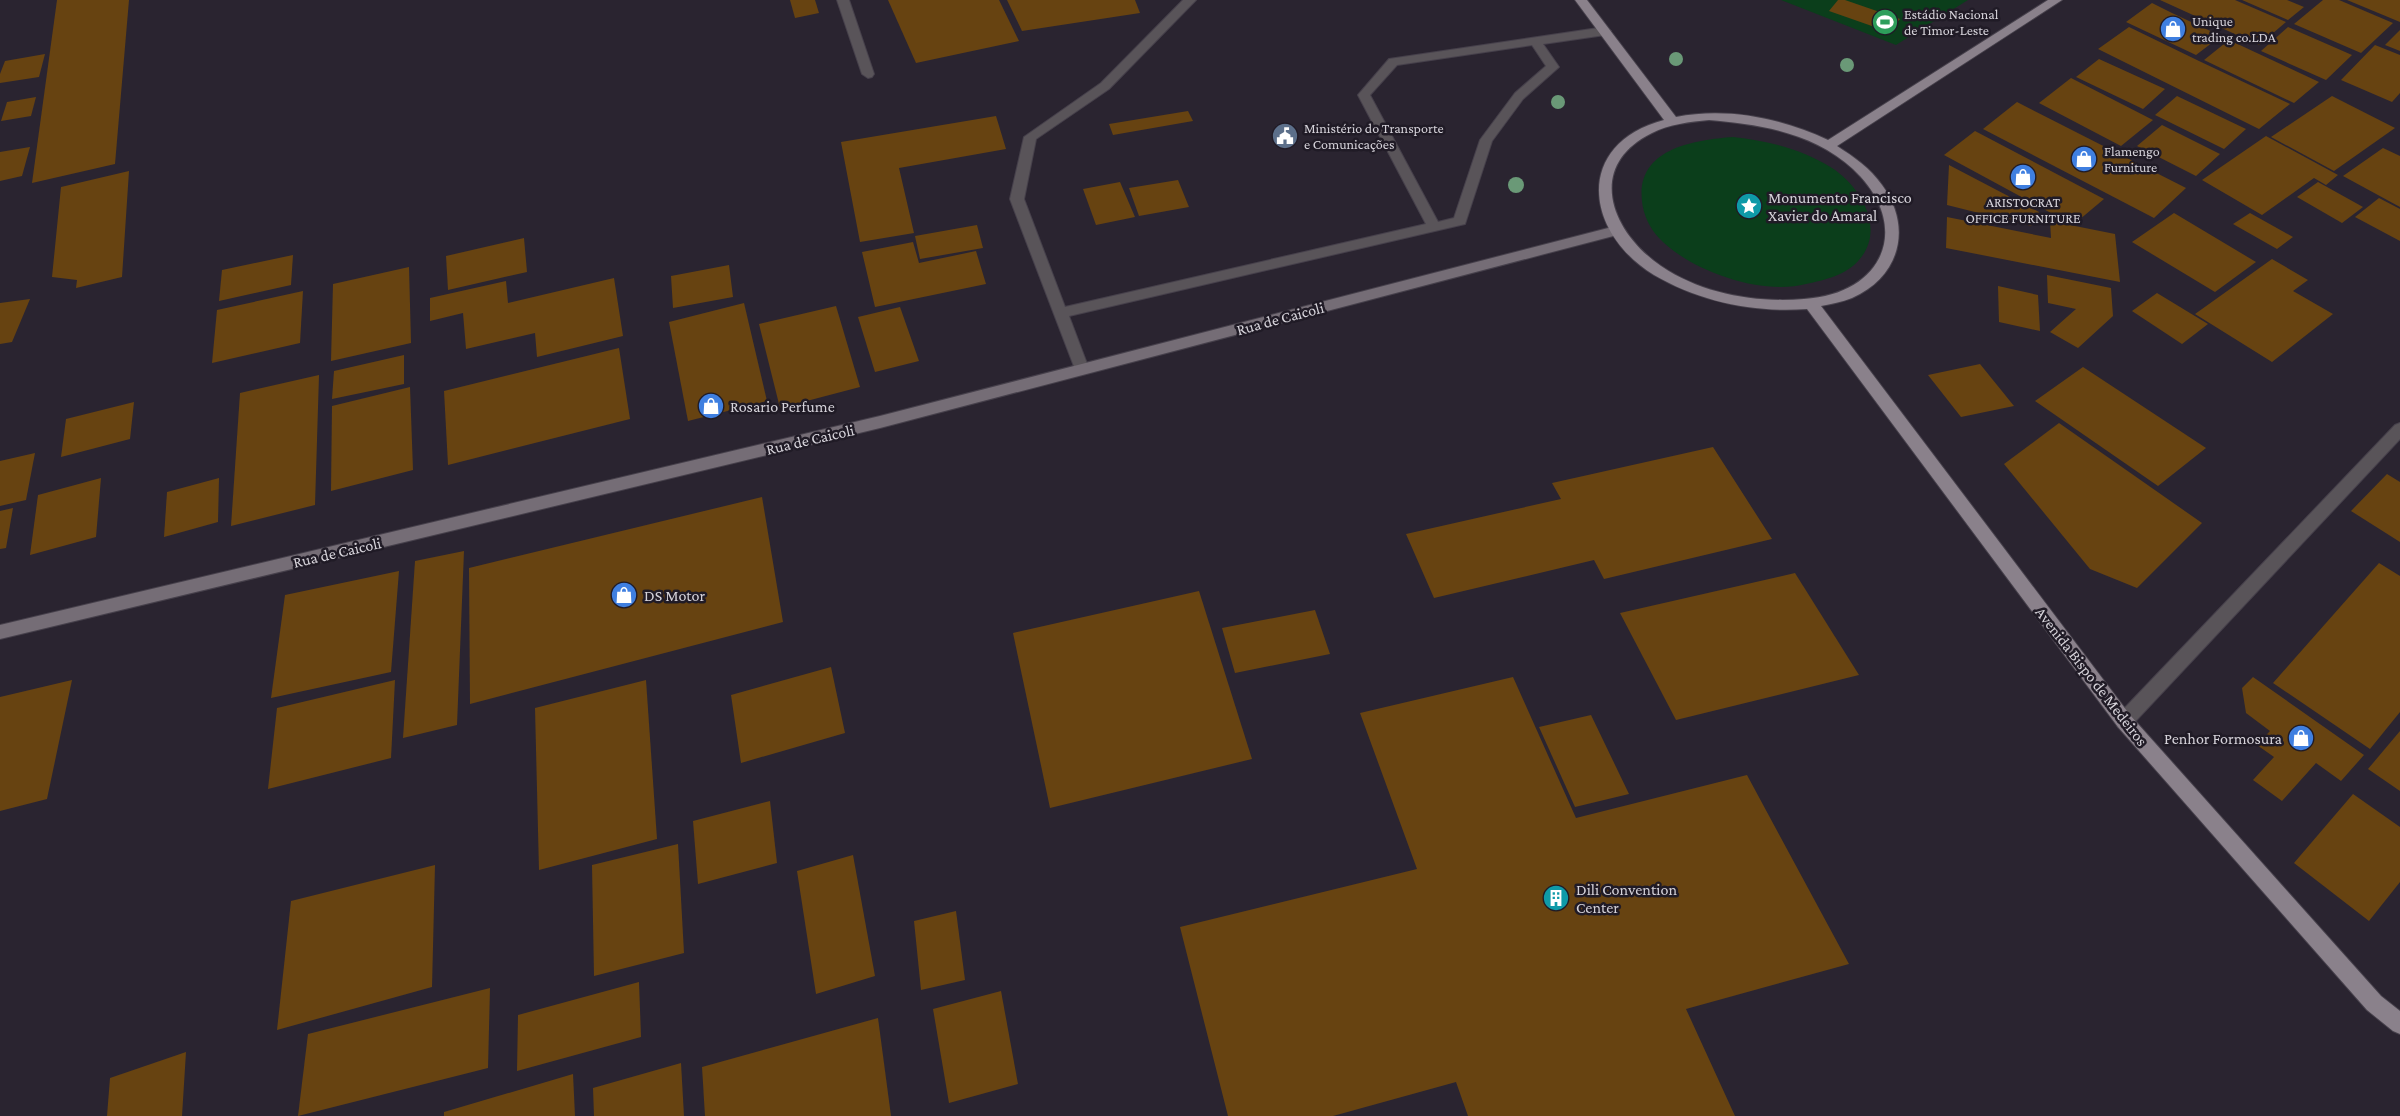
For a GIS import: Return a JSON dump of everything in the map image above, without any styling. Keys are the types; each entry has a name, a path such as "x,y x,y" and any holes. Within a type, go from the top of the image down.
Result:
{"main road":[{"path":"1581,0 1672,121"},
{"path":"1828,146 2056,0"},
{"path":"1710,116 1750,119 1791,129 1828,146 1860,168 1883,194 1894,222 1893,250 1877,274 1849,293 1811,303 1766,305 1720,297 1676,281 1641,258 1616,231 1604,202 1604,175 1617,152 1640,134 1672,121 1710,116"},
{"name":"Rua de Caicoli","path":"0,633 880,422 1616,231"},
{"name":"Avenida Bispo de Medeiros","path":"1811,303 2124,722 2374,1003 2400,1024"}],"street":[{"path":"843,0 868,74"},
{"path":"1082,369 1017,199 1030,137 1105,86 1190,0"},
{"path":"1434,227 1364,95 1393,62 1605,31"},
{"path":"1061,313 1460,221 1486,140 1519,96 1553,67 1535,41"},
{"path":"2124,722 2400,429"}],"green space":[{"name":"Estádio Nacional de Timor-Leste","path":"1781,0 1968,0 1896,45"},
{"path":"1733,137 1797,151 1820,161 1843,176 1860,197 1870,222 1867,248 1854,265 1842,273 1820,281 1788,287 1769,287 1728,278 1708,270 1672,250 1659,238 1645,216 1642,201 1643,183 1648,169 1670,151 1685,145"}],"building":[{"path":"57,0 129,0 115,164 32,183"},
{"path":"790,0 815,0 819,13 795,18"},
{"path":"888,0 999,0 1019,41 916,63"},
{"path":"1007,0 1135,0 1140,13 1022,31"},
{"path":"1838,0 1845,0 1900,19 1889,32 1829,11"},
{"path":"2160,0 2235,0 2286,22 2259,45"},
{"path":"2242,0 2287,0 2304,7 2288,20"},
{"path":"2323,0 2339,0 2393,23 2361,53 2294,24"},
{"path":"2347,0 2400,0 2400,22"},
{"name":"Unique trading co.LDA","path":"2152,3 2221,36 2196,55 2126,22"},
{"path":"2129,27 2290,104 2259,129 2098,49"},
{"path":"2288,27 2352,55 2326,80 2261,51"},
{"path":"2400,30 2400,51 2385,45"},
{"path":"2229,40 2319,82 2294,103 2204,60"},
{"path":"2375,45 2400,55 2400,93 2392,102 2341,80"},
{"path":"45,54 39,77 0,83 0,74 5,61"},
{"path":"2099,59 2165,89 2143,109 2076,77"},
{"path":"2071,78 2153,120 2121,146 2039,103"},
{"path":"2177,96 2246,129 2224,149 2155,115"},
{"path":"2332,96 2395,128 2334,171 2271,137"},
{"path":"36,97 31,116 1,121 7,102"},
{"name":"Flamengo Furniture","path":"2017,102 2186,188 2154,218 1983,129"},
{"path":"1188,111 1193,121 1113,135 1109,124"},
{"path":"996,116 1006,149 899,168 914,233 860,242 841,142"},
{"path":"2162,125 2220,154 2196,176 2137,146"},
{"name":"ARISTOCRAT OFFICE FURNITURE","path":"1975,131 2104,199 2073,225 1944,155"},
{"path":"2266,136 2338,175 2326,185 2314,178 2262,215 2202,180"},
{"path":"30,147 22,176 0,181 0,152"},
{"path":"2383,148 2400,156 2400,207 2343,176"},
{"path":"1949,165 2039,212 2031,226 1947,205"},
{"path":"129,171 122,277 76,288 77,280 52,277 61,187"},
{"path":"1178,180 1189,207 1139,216 1129,188"},
{"path":"1120,182 1135,217 1096,225 1083,189"},
{"path":"2318,182 2363,207 2342,223 2297,197"},
{"path":"2379,198 2400,209 2400,241 2355,217"},
{"path":"2174,213 2256,262 2215,292 2132,242"},
{"path":"2250,213 2293,237 2277,249 2233,224"},
{"path":"1947,217 2051,238 2050,221 2115,234 2120,282 1946,248"},
{"path":"977,225 983,248 920,259 915,236"},
{"path":"524,238 527,272 448,290 446,256"},
{"path":"913,242 919,263 976,251 986,284 875,307 862,252"},
{"path":"293,255 291,285 219,301 222,270"},
{"path":"2272,259 2308,280 2293,291 2333,314 2272,362 2195,314"},
{"path":"729,265 733,297 673,308 671,276"},
{"path":"409,267 411,343 331,361 333,284"},
{"path":"2047,275 2111,288 2113,316 2078,348 2050,332 2076,309 2048,303"},
{"path":"614,278 623,336 537,357 535,333 466,349 463,313 430,321 430,298 506,281 508,303"},
{"path":"1998,286 2038,295 2040,331 1999,322"},
{"path":"303,291 300,343 212,363 217,310"},
{"path":"2157,293 2208,324 2182,344 2132,311"},
{"path":"30,299 12,342 0,344 0,303"},
{"path":"744,303 767,401 688,421 669,322"},
{"path":"836,306 860,387 780,408 759,324"},
{"path":"900,307 919,361 875,372 858,317"},
{"path":"619,348 630,419 448,465 444,391"},
{"path":"404,355 404,384 332,399 334,371"},
{"path":"1980,364 2014,406 1961,417 1928,375"},
{"path":"2083,367 2206,448 2158,486 2035,401"},
{"path":"319,375 315,505 231,526 240,393"},
{"path":"410,387 413,470 331,491 332,406"},
{"path":"134,402 130,439 61,457 66,419"},
{"path":"2059,423 2202,523 2137,588 2090,569 2004,464"},
{"path":"1713,447 1772,539 1604,579 1594,560 1434,598 1406,534 1561,499 1552,483"},
{"path":"35,453 26,500 0,506 0,461"},
{"path":"2387,474 2400,482 2400,542 2351,511"},
{"path":"101,478 96,537 30,555 38,495"},
{"path":"219,478 218,522 164,537 167,492"},
{"name":"DS Motor","path":"762,497 783,622 470,704 469,568"},
{"path":"13,508 6,548 0,549 0,511"},
{"path":"464,551 457,725 403,738 415,561"},
{"path":"2379,563 2400,576 2400,712 2370,749 2273,683"},
{"path":"399,571 391,672 271,698 285,595"},
{"path":"1795,573 1859,675 1676,720 1620,613"},
{"path":"1199,591 1252,759 1050,808 1013,633"},
{"path":"1315,610 1330,654 1235,673 1222,628"},
{"path":"831,667 845,733 741,763 731,695"},
{"name":"Dili Convention Center","path":"1513,677 1576,818 1747,775 1849,964 1686,1009 1735,1116 1468,1116 1456,1082 1333,1116 1228,1116 1180,927 1417,869 1360,713"},
{"name":"Penhor Formosura","path":"2253,677 2364,755 2341,781 2316,763 2282,801 2253,780 2274,757 2257,745 2270,731 2246,713 2242,688"},
{"path":"72,680 47,799 0,811 0,697"},
{"path":"395,680 391,758 268,789 277,708"},
{"path":"646,680 657,839 539,870 535,708"},
{"path":"1591,715 1629,794 1575,807 1539,727"},
{"path":"2400,731 2400,791 2368,769"},
{"path":"2353,794 2400,827 2400,882 2369,921 2294,863"},
{"path":"770,801 777,863 698,884 693,821"},
{"path":"678,844 684,953 594,976 592,865"},
{"path":"853,855 875,976 816,994 797,871"},
{"path":"435,865 432,987 277,1030 291,901"},
{"path":"956,911 965,980 921,990 914,921"},
{"path":"639,982 641,1037 517,1071 518,1015"},
{"path":"490,988 488,1068 298,1116 308,1034"},
{"path":"1001,991 1018,1084 949,1103 933,1009"},
{"path":"878,1018 891,1116 705,1116 702,1067"},
{"path":"186,1052 182,1116 107,1116 110,1078"},
{"path":"681,1063 684,1116 594,1116 593,1088"},
{"path":"573,1074 575,1116 444,1116 444,1112"}],"place":[{"name":"Estádio Nacional de Timor-Leste","path":"1885,22"},
{"name":"Unique trading co.LDA","path":"2173,29"},
{"name":"Ministério do Transporte e Comunicações","path":"1285,136"},
{"name":"Flamengo Furniture","path":"2084,159"},
{"name":"ARISTOCRAT OFFICE FURNITURE","path":"2023,177"},
{"name":"Monumento Francisco Xavier do Amaral","path":"1749,206"},
{"name":"Rosario Perfume","path":"711,406"},
{"name":"DS Motor","path":"624,595"},
{"name":"Penhor Formosura","path":"2301,738"},
{"name":"Dili Convention Center","path":"1556,898"}]}
